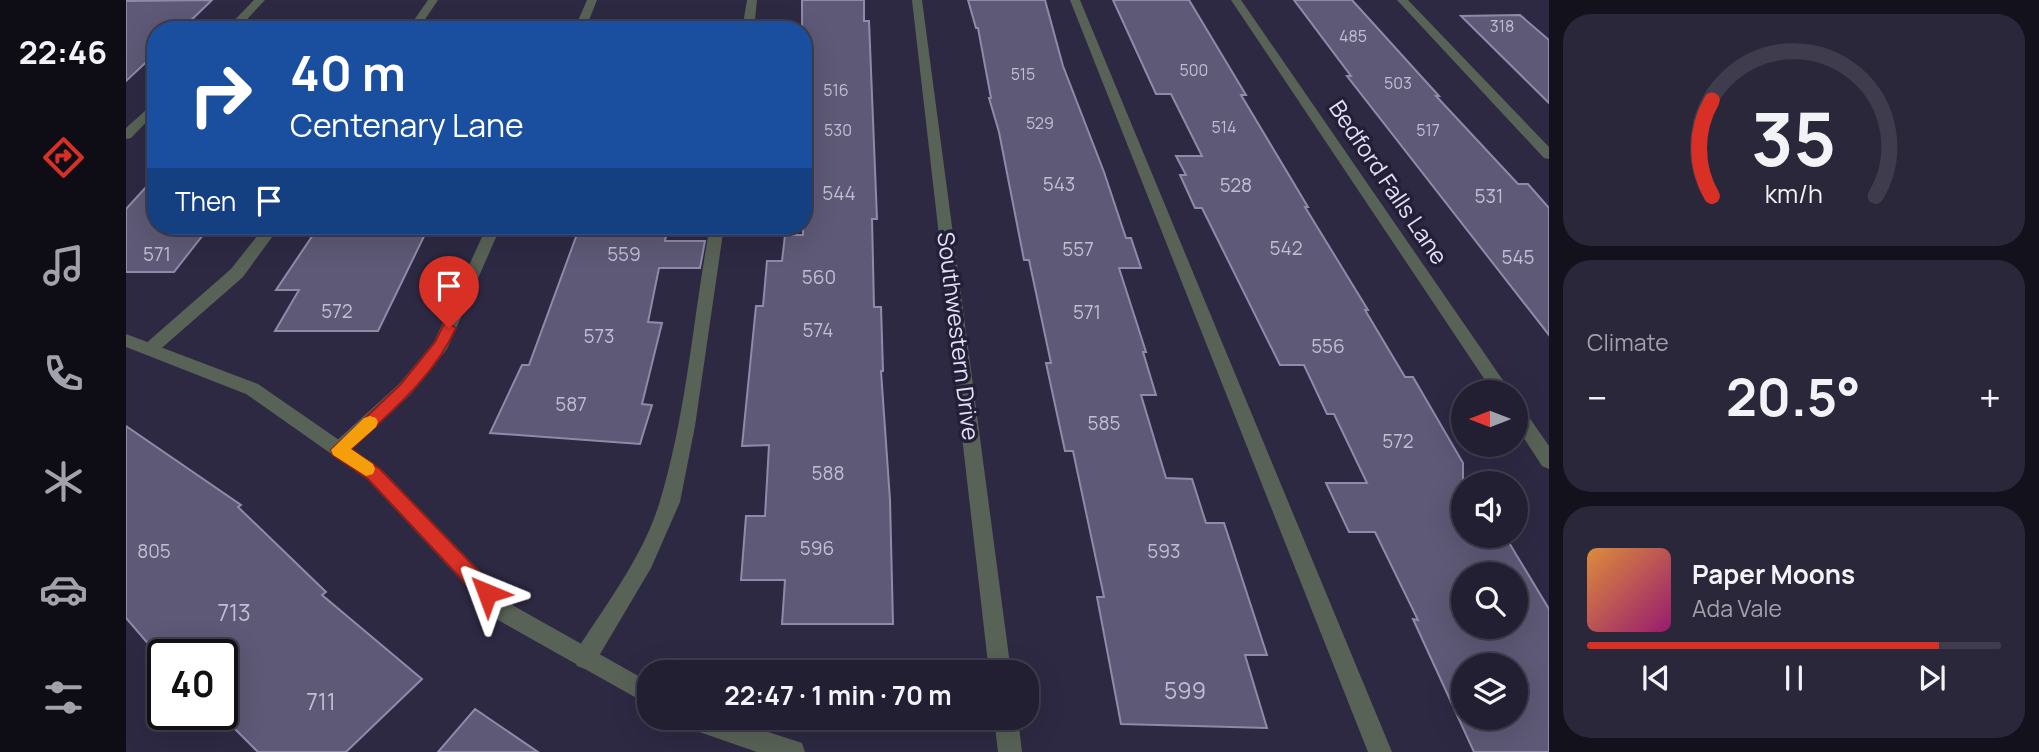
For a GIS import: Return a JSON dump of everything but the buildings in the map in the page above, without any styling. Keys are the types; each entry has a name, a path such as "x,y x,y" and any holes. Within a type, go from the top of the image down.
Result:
{"street":[{"path":"239,21 260,0"},
{"path":"418,21 433,0"},
{"path":"583,21 592,0"},
{"path":"748,21 752,0"},
{"name":"Southwestern Drive","path":"918,0 999,660"},
{"path":"1075,0 1380,752"},
{"name":"Bedford Falls Lane","path":"1236,0 1494,380"},
{"path":"1402,0 1549,155"},
{"path":"126,135 147,114"},
{"path":"150,349 237,273 266,235"},
{"path":"339,450 405,389 441,345 491,235"},
{"path":"585,658 644,562 670,502 686,426 716,235"},
{"path":"126,340 252,389 374,474 506,613 637,687"},
{"path":"1528,430 1549,461"},
{"path":"726,730 793,752"},
{"path":"1007,730 1010,752"}],"slow traffic":[{"path":"366,469 339,450 370,422"}],"route":[{"path":"449,328 441,345 405,389 339,450 374,474 487,593"}]}
